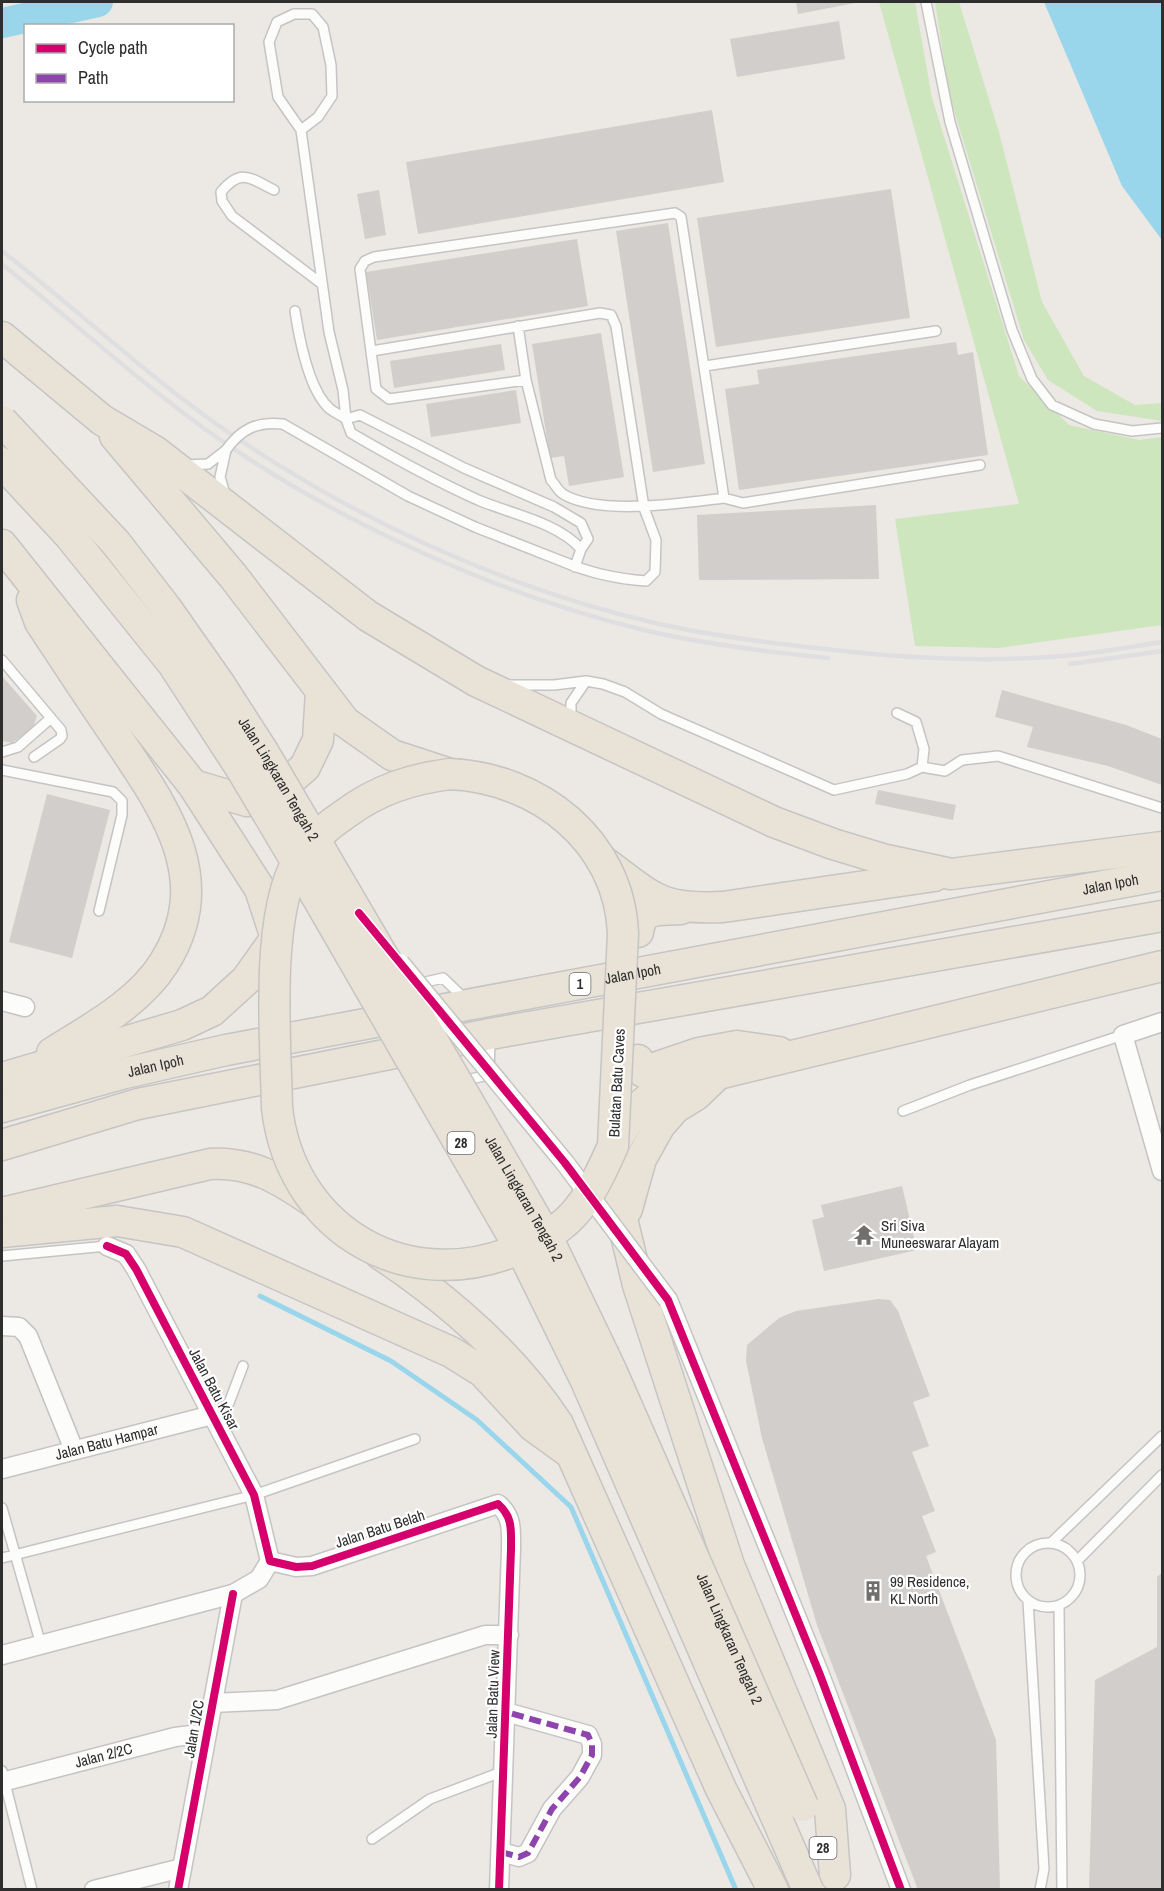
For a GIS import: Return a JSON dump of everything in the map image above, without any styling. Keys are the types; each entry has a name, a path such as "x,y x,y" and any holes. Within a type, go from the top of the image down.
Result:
{"highway":[{"path":"2,337 102,420 156,452 242,521 368,616 476,681 572,729 774,822 865,854 951,873"},
{"path":"102,420 207,544 345,722 367,740 392,755 450,774"},
{"name":"Jalan Lingkaran Tengah 2","path":"2,421 116,543 167,609 264,753 551,1245 611,1370 838,1882"},
{"name":"Jalan Lingkaran Tengah 2","path":"2,463 69,535 173,664 242,770 499,1209 586,1381 808,1890"},
{"path":"10,556 193,785 260,889 276,938 240,986 212,1011 182,1025 12,1074"},
{"path":"10,556 40,622 168,817 179,846 185,880 185,898 178,932 164,964 153,978 128,1002 12,1074"},
{"path":"193,785 247,801 274,794 305,767 318,740 321,691"},
{"name":"Bulatan Batu Caves","path":"450,774 484,778 536,796 586,839 604,862 622,914 623,933 613,1146 585,1200 571,1217 539,1240 524,1247 474,1263 442,1266 410,1262 373,1248 340,1229 312,1201 292,1165 280,1131 277,1108 276,938 285,893 303,852 332,823 379,792 424,778 450,774"},
{"path":"797,1054 737,1046 699,1053 643,1072 638,1060 638,932 641,918 646,913 723,907 844,891 951,873 1162,847"},
{"path":"604,862 651,898 689,908"},
{"name":"Jalan Ipoh","path":"2,1107 114,1076 215,1052 1162,875"},
{"name":"1","path":"2,1145 138,1104 388,1060 490,1034 1162,916"},
{"path":"838,1882 830,1809 729,1565 638,1285 623,1223 613,1146 634,1111 654,1094 686,1077 718,1074 1162,966"},
{"path":"623,1223 634,1178 649,1141 675,1108 696,1095 718,1074"},
{"path":"2,1213 210,1164 237,1164 265,1171 312,1201"},
{"path":"2,1232 117,1221 183,1232 451,1352 483,1372 533,1426 572,1454"},
{"path":"373,1248 434,1291 519,1371 558,1424 716,1778 773,1890"}],"street":[{"path":"359,913 565,1163 668,1300 806,1641 901,1890"},
{"path":"2,1001 25,1007"},
{"path":"1162,1022 1123,1035 1162,1171"},
{"name":"Jalan Batu Kisar","path":"107,1246 126,1254 136,1269 254,1495 270,1561"},
{"path":"2,1326 19,1327 28,1336 74,1450"},
{"name":"Jalan Batu Hampar","path":"2,1469 212,1415"},
{"name":"Jalan Batu Belah","path":"270,1561 296,1567 312,1566 498,1504"},
{"name":"Jalan Batu View","path":"498,1504 507,1512 511,1523 499,1890"},
{"path":"2,1655 232,1594 259,1580 270,1561"},
{"name":"Jalan 1/2C","path":"178,1890 232,1594"},
{"path":"212,1702 277,1700 485,1635 508,1635"},
{"path":"501,1852 519,1857 528,1853 552,1809 580,1777 592,1755 592,1744 588,1735 506,1712"},
{"name":"Jalan 2/2C","path":"2,1778 175,1737 207,1733"},
{"path":"94,1890 182,1868"}],"lane":[{"path":"926,2 950,122 1011,330 1032,379 1053,405 1094,424 1132,432 1162,428"},
{"path":"301,130 318,117 332,96 331,65 323,27 312,14 294,14 276,22 269,42 278,97 301,130 322,284 346,419 351,434 395,459 478,500 570,536 581,549"},
{"path":"274,190 242,176 232,178 221,192 222,201 232,216 322,284"},
{"path":"525,380 389,399 376,389 360,269 365,261 374,257 675,213 681,217 724,498"},
{"path":"296,311 300,348 321,396 329,408 346,419 360,415 464,468 554,507 581,523 588,539 581,549 575,567"},
{"path":"156,452 182,465 208,464 226,450 236,436 246,429 269,422 283,424 408,496 475,527 575,567 634,580 646,581 652,578 655,572 657,540 644,508 616,326 611,315 600,313 372,351"},
{"path":"518,326 525,380 551,480 561,493 577,500 644,508 724,498 743,503 980,465"},
{"path":"705,366 936,331"},
{"path":"226,450 220,477 224,492 242,521"},
{"path":"2,660 51,718 62,736 34,757"},
{"path":"476,681 526,686 586,681 603,684 625,692 661,714 834,790 907,774 922,767 945,771 962,760 998,756 1162,807"},
{"path":"572,729 572,703 586,681"},
{"path":"897,713 916,722 924,749 922,767"},
{"path":"2,752 18,747 51,718"},
{"path":"2,770 113,792 122,801 122,814 99,911"},
{"path":"391,990 444,978 469,1004"},
{"path":"371,1022 381,992"},
{"path":"447,1084 489,1075 490,1034"},
{"path":"903,1111 970,1085 1123,1035"},
{"path":"409,1076 426,1089 437,1087"},
{"path":"2,1256 107,1246"},
{"path":"212,1415 229,1402 243,1366"},
{"path":"1052,1542 1071,1551 1078,1560 1081,1571 1076,1593 1059,1606 1037,1606 1028,1600 1016,1583 1018,1562 1032,1546 1052,1542 1162,1436"},
{"path":"2,1558 254,1495 416,1439"},
{"path":"1078,1560 1162,1475"},
{"path":"2,1508 41,1644"},
{"path":"1028,1600 1044,1869 1040,1890"},
{"path":"1059,1606 1062,1890"},
{"path":"372,1839 430,1799 504,1771"},
{"path":"2,1778 32,1890"}],"green space":[{"path":"879,2 915,2 932,98 1019,376 1069,425 1139,440 1162,437 1162,625 999,648 915,646 895,519 1019,504"},
{"path":"935,2 959,2 999,132 1042,302 1084,376 1135,405 1162,403 1162,421 1097,411 1048,380 1024,340 949,94"}],"water":[{"path":"1044,2 1162,2 1162,240 1122,186"}],"building":[{"path":"796,2 855,2 855,3 798,14"},
{"path":"839,21 845,59 737,77 730,39"},
{"path":"712,110 724,182 418,234 406,162"},
{"path":"891,189 910,318 716,347 697,218"},
{"path":"379,190 386,235 365,239 357,194"},
{"path":"668,223 705,464 653,472 616,231"},
{"path":"577,239 588,306 377,340 366,272"},
{"path":"601,333 624,477 569,486 564,456 550,458 532,344"},
{"path":"956,342 958,355 973,352 988,455 739,490 725,389 759,384 757,370"},
{"path":"501,344 505,370 394,388 390,361"},
{"path":"516,390 521,423 431,437 426,404"},
{"path":"876,505 879,579 699,580 697,515"},
{"path":"2,676 37,716 33,728 12,743 2,741"},
{"path":"1002,690 1126,725 1162,739 1162,785 1108,766 1027,747 1033,727 995,717"},
{"path":"878,790 956,805 953,820 875,804"},
{"path":"47,794 110,810 72,958 9,942"},
{"name":"Sri Siva Muneeswarar Alayam","path":"902,1186 917,1250 824,1271 812,1220 824,1217 821,1205"},
{"name":"99 Residence, KL North","path":"878,1299 890,1300 898,1311 930,1396 913,1402 929,1446 912,1452 935,1511 922,1516 936,1552 926,1556 996,1740 1000,1890 918,1890 817,1625 762,1438 746,1361 747,1345 779,1318 796,1311"},
{"path":"1162,1573 1162,1890 1089,1890 1095,1680 1157,1647 1157,1577"}],"waterway":[{"path":"2,23 98,2"},
{"path":"260,1296 391,1361 477,1420 571,1507 736,1890"}],"railway":[{"path":"2,251 188,403 265,457 317,488 426,544 539,590 597,608 697,632 884,655 943,659 1032,658 1086,654 1162,642"},
{"path":"2,264 130,371 209,432 310,496 421,552 479,577 537,598 652,632 740,648 828,658"},
{"path":"1070,664 1162,651"}],"marked path":[{"path":"501,1852 519,1857 528,1853 552,1809 580,1777 592,1755 592,1744 588,1735 506,1712"}],"cycle path":[{"path":"359,913 565,1163 668,1300 820,1675 901,1890"},
{"path":"107,1246 126,1254 136,1269 254,1495 270,1561 296,1567 312,1566 498,1504 503,1509 509,1519 511,1549 499,1890"},
{"path":"178,1890 233,1594"}],"place":[{"name":"Sri Siva Muneeswarar Alayam","path":"864,1235"},
{"name":"99 Residence, KL North","path":"873,1591"}]}
